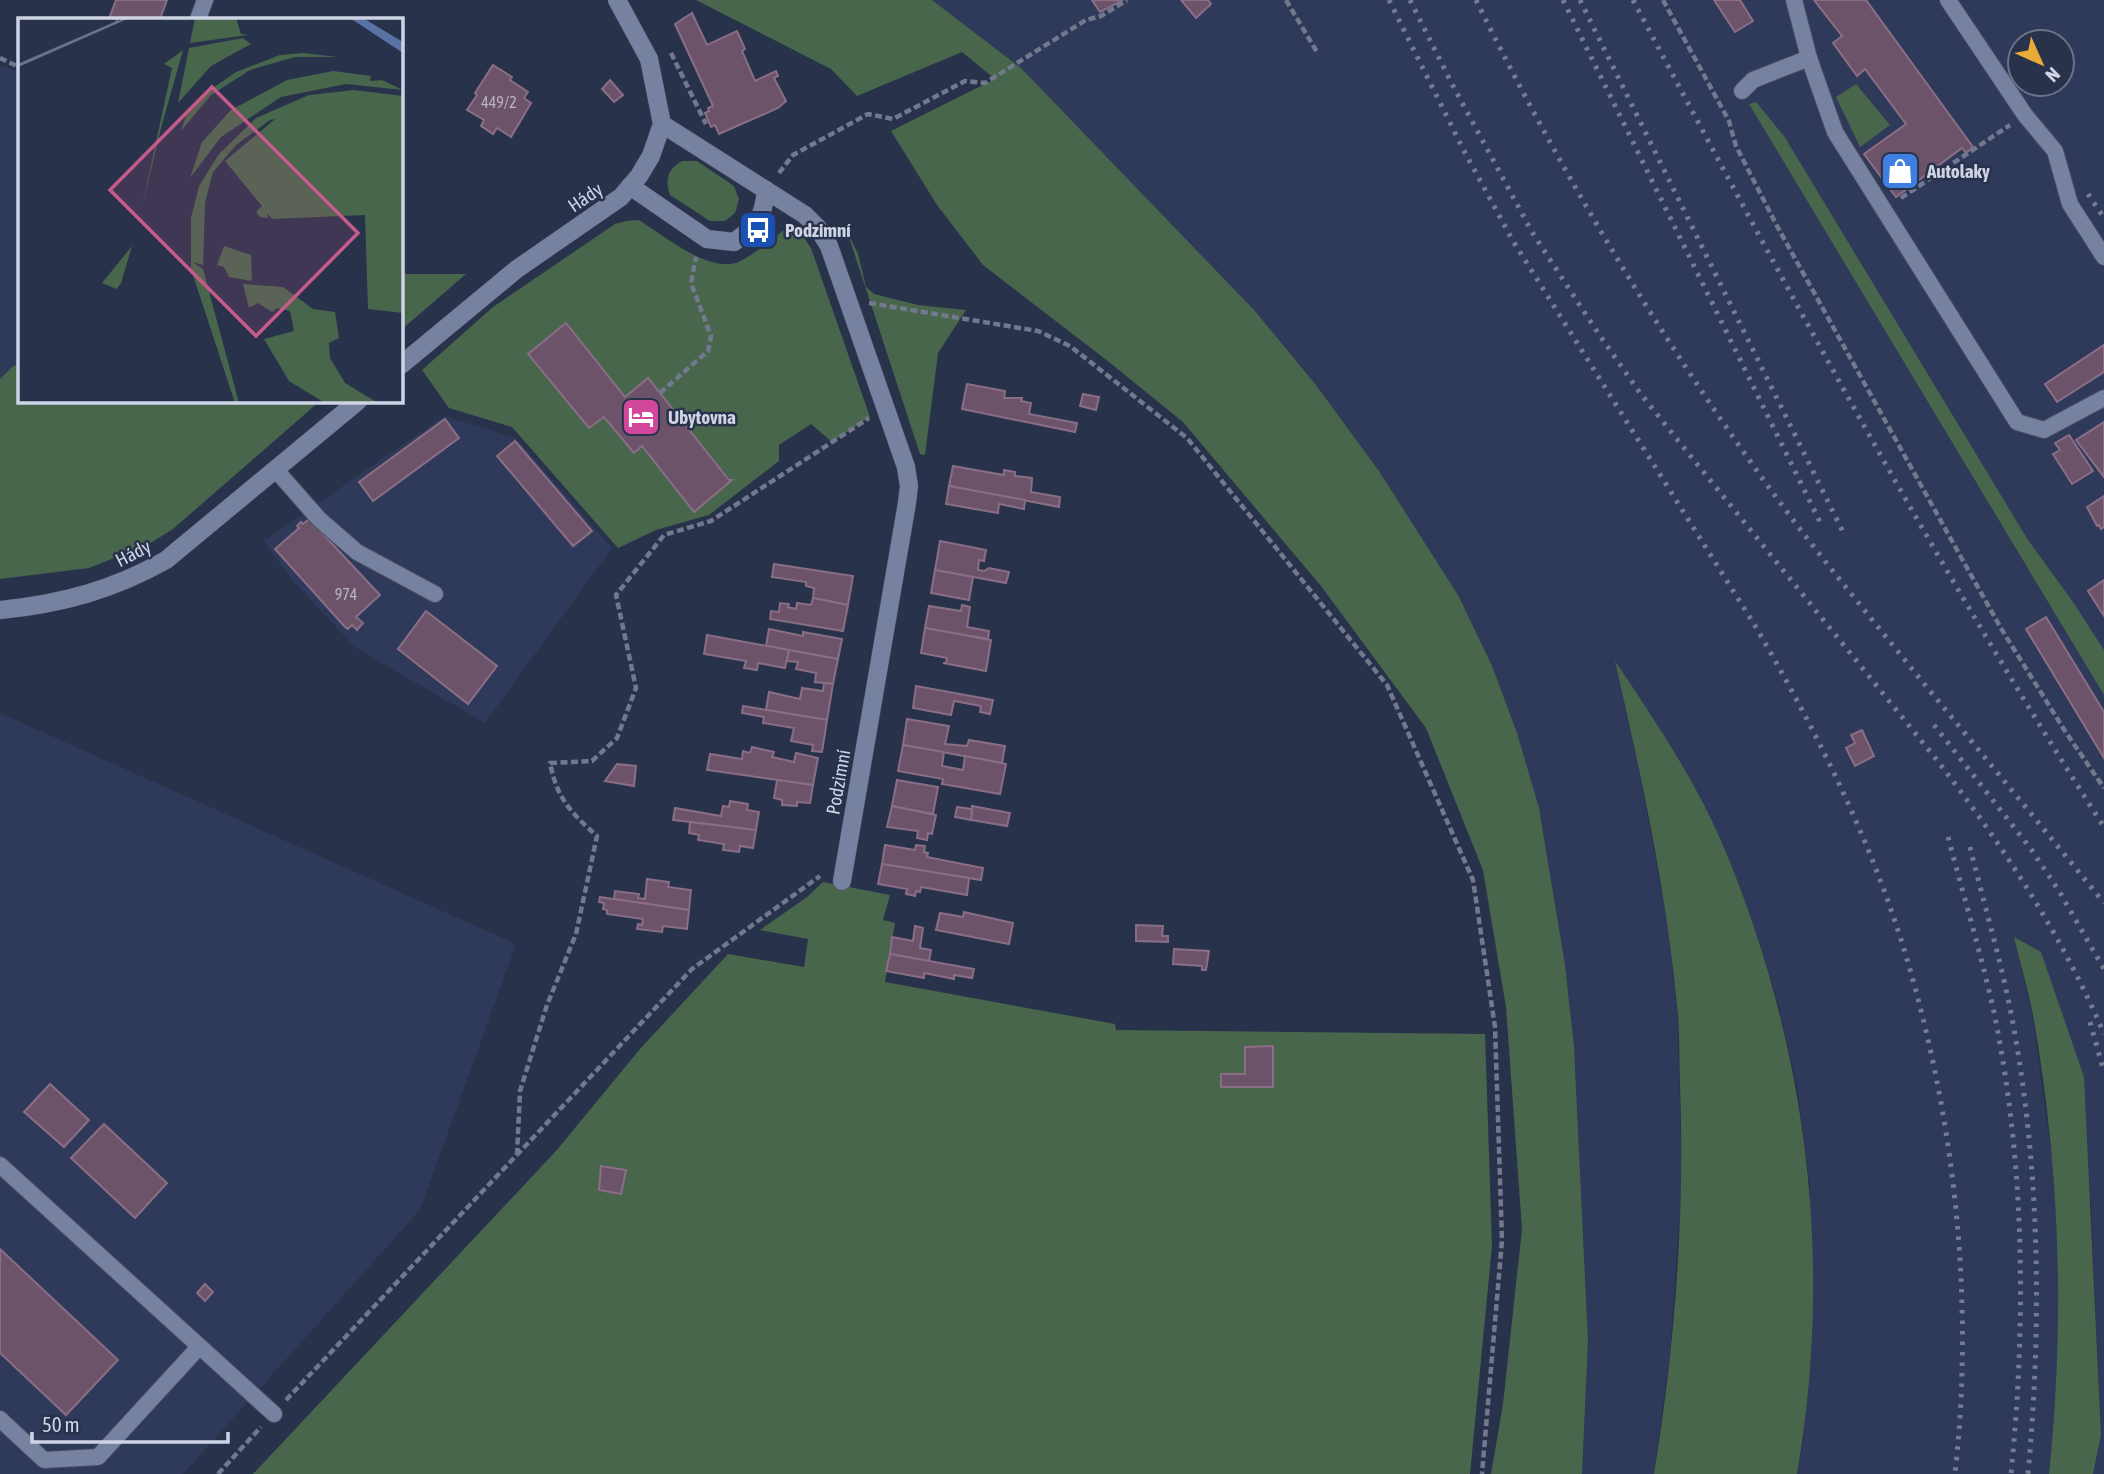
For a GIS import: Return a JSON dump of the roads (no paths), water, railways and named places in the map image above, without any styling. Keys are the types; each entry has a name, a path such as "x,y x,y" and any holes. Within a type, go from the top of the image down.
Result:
{"street":[{"path":"617,0 649,59 662,124"},
{"name":"Hády","path":"402,364 517,269 621,197 651,156 662,124"},
{"name":"Podzimní","path":"662,124 805,215 818,228 829,246 877,412 906,467 909,486 842,881"},
{"path":"630,187 707,239 734,242 755,227 764,212 766,190"},
{"name":"Hády","path":"0,610 30,607 104,589 134,578 166,560 357,402"}],"lane":[{"path":"198,18 205,0"},
{"path":"1794,0 1809,58 1835,132 2017,422 2043,430 2104,398"},
{"path":"1948,0 2025,115 2055,151 2070,204 2104,257"},
{"path":"1742,91 1753,80 1809,58"},
{"path":"275,469 319,519 357,552 435,594"},
{"path":"0,1165 274,1414"},
{"path":"0,1419 44,1460 98,1457 199,1347"}],"railway":[{"path":"1389,0 1463,149 1513,241 1754,624 1800,706 1842,790 1879,877 1909,966 1925,1028 1939,1090 1949,1154 1961,1282 1962,1346 1955,1474"},
{"path":"1410,0 1532,232 1596,330 1640,393 1936,759 1984,824 2050,926 2104,1034"},
{"path":"1476,0 1542,128 1614,253 1731,434 1827,564 2104,903"},
{"path":"1563,0 1822,526"},
{"path":"1580,0 1843,532"},
{"path":"1633,0 1745,210 1919,522 2040,726 2104,827"},
{"path":"2088,194 2104,218"},
{"path":"1934,725 2031,849 2104,969"},
{"path":"1948,837 1995,1017 2012,1131 2020,1245 2020,1302 2011,1474"},
{"path":"1970,847 2012,1018 2028,1131 2036,1245 2035,1360 2028,1474"},
{"path":"2090,1022 2104,1072"}],"place":[{"name":"Autolaky","path":"1900,171"},
{"name":"Podzimní","path":"758,230"},
{"name":"Ubytovna","path":"641,417"}]}
